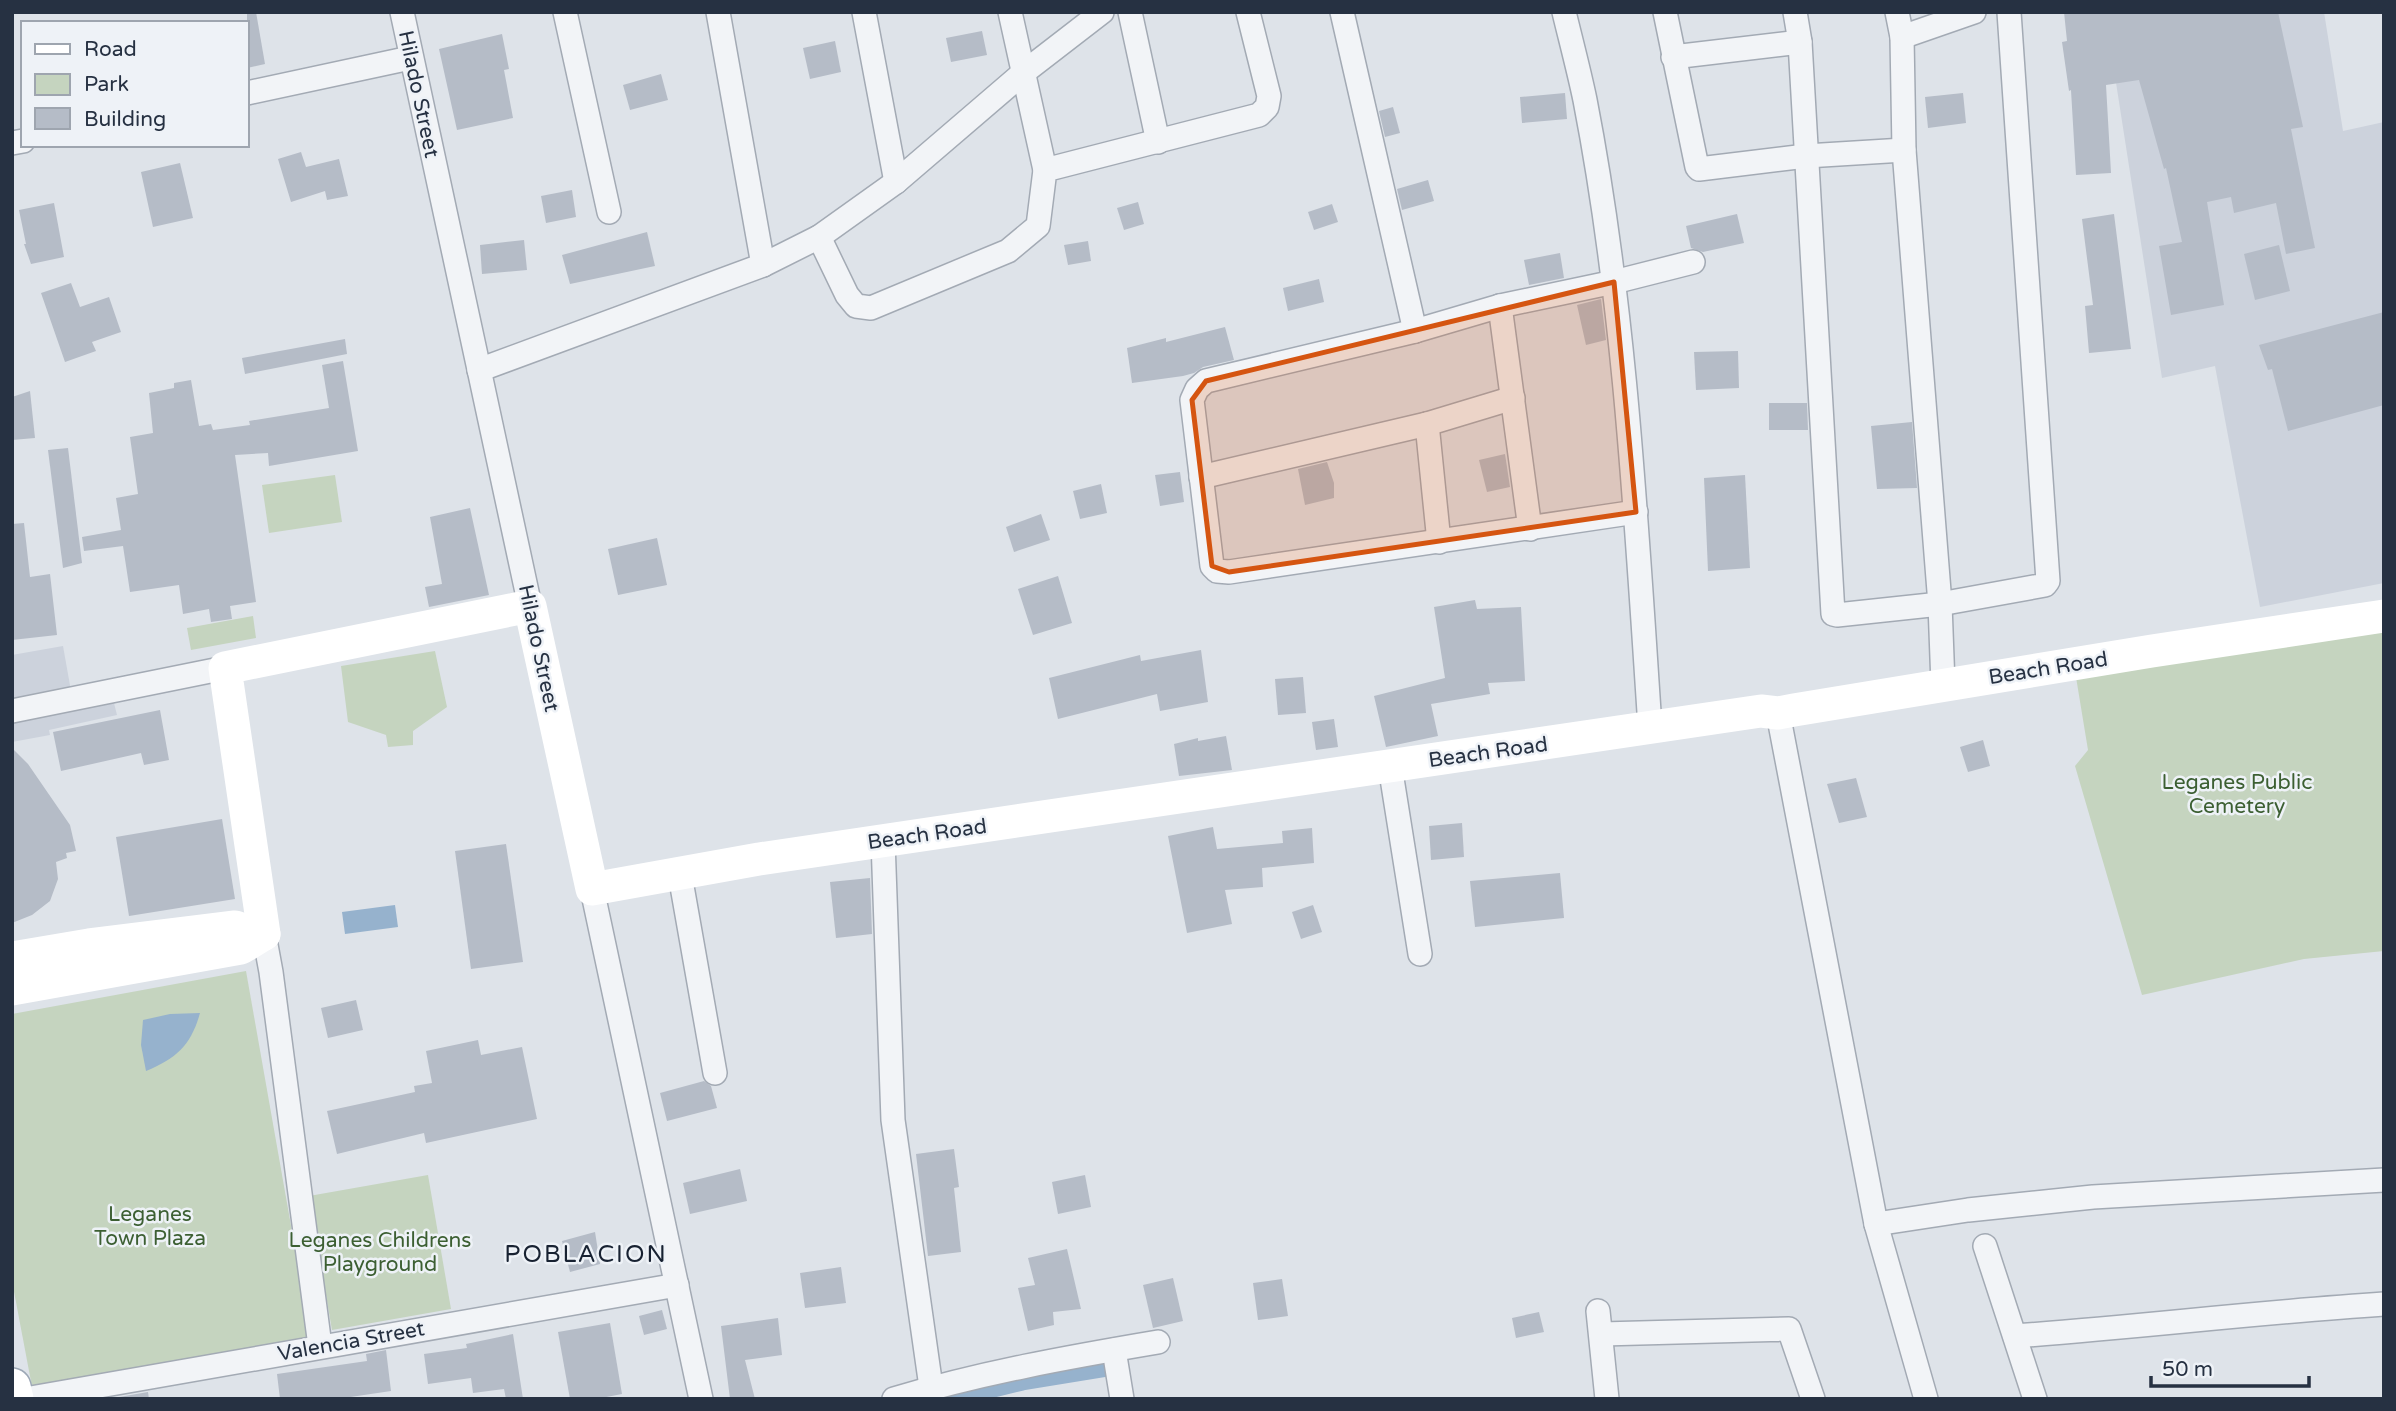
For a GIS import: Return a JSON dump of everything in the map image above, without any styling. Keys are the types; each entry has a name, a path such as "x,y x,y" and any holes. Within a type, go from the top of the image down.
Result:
{"main road":[{"path":"264,934 225,668 530,606"},
{"name":"Hilado Street","path":"530,606 592,889"},
{"name":"Beach Road","path":"592,889 759,859 1761,711 1778,713 2152,650 2384,616"},
{"path":"12,958 89,945 235,928 264,934"},
{"path":"12,989 241,948 264,934"},
{"path":"12,1387 15,1399"}],"street":[{"name":"Hilado Street","path":"402,12 530,606"},
{"path":"565,12 609,212"},
{"path":"718,12 763,265"},
{"path":"864,12 896,183"},
{"path":"819,237 847,295 856,306 871,308 1009,251 1038,226 1045,170 1010,12"},
{"path":"479,370 763,265 819,237 896,183 1023,73 1102,12"},
{"path":"1130,12 1158,142"},
{"path":"1045,170 1259,115 1267,107 1269,96 1248,12"},
{"path":"1342,12 1415,331"},
{"path":"1564,12 1584,99 1614,282 1636,512 1650,727"},
{"path":"1665,12 1699,169 1806,156 1904,150"},
{"path":"1795,12 1800,42 1833,614 1837,615 1940,604 2045,585 2048,581 2009,12"},
{"path":"1897,12 1902,37 1904,150 1940,604 1943,685"},
{"path":"1902,37 1974,12"},
{"path":"1673,57 1800,42"},
{"path":"248,93 410,58"},
{"path":"1636,512 1217,572 1212,566 1192,400 1197,388 1206,381 1415,331 1500,306 1693,262"},
{"path":"1500,306 1530,529"},
{"path":"1201,477 1427,424 1513,398"},
{"path":"1427,424 1439,542"},
{"path":"12,711 225,668"},
{"path":"1778,713 1876,1224 1926,1399"},
{"path":"1390,766 1420,954"},
{"path":"883,841 893,1120 931,1387"},
{"path":"680,875 715,1073"},
{"name":"Hilado Street","path":"592,889 701,1399"},
{"path":"264,934 320,1346"},
{"path":"1876,1224 1968,1210 2093,1197 2384,1180"},
{"path":"1985,1246 2035,1399"},
{"name":"Valencia Street","path":"25,1399 677,1285"},
{"path":"2015,1336 2384,1304"},
{"path":"1598,1311 1607,1399"},
{"path":"1601,1334 1789,1329 1813,1399"},
{"path":"894,1399 931,1387 1020,1367 1158,1342"},
{"path":"1114,1350 1122,1399"}],"highlighted area":[{"path":"1614,282 1636,512 1229,572 1212,566 1192,400 1206,381"}],"shaded area":[{"path":"2105,12 2324,12 2343,131 2384,122 2384,583 2260,607 2215,366 2162,378"},
{"path":"63,646 71,691 12,701 12,655"},
{"path":"113,699 117,715 49,730 50,735 12,742 12,720"}],"green space":[{"path":"335,475 342,522 269,533 262,485"},
{"path":"253,616 256,638 191,650 187,628"},
{"name":"Leganes Public Cemetery","path":"2384,627 2384,951 2304,959 2142,995 2075,766 2088,750 2074,665"},
{"path":"435,651 447,707 413,731 413,745 388,747 386,735 348,722 341,666"},
{"name":"Leganes Town Plaza","path":"246,971 311,1339 33,1392 12,1281 12,1014"},
{"name":"Leganes Childrens Playground","path":"428,1175 451,1309 332,1330 309,1196"}],"water":[{"path":"395,905 398,927 345,934 342,912"},
{"path":"200,1013 192,1034 181,1049 166,1061 146,1071 141,1045 143,1020 170,1014"}],"building":[{"path":"247,12 256,12 265,64 248,68 248,21"},
{"path":"2064,12 2278,12 2303,127 2291,129 2315,248 2286,254 2276,203 2234,213 2231,197 2207,202 2224,305 2171,315 2159,246 2182,242 2166,168 2164,169 2139,80 2106,85 2111,173 2076,175 2071,90 2069,91 2062,42 2067,41"},
{"path":"982,31 987,55 951,62 946,38"},
{"path":"502,34 509,69 504,70 513,118 457,130 439,49"},
{"path":"835,41 841,72 810,79 803,48"},
{"path":"661,74 668,100 630,110 623,85"},
{"path":"1565,93 1567,119 1522,123 1520,97"},
{"path":"1963,93 1966,123 1928,128 1925,97"},
{"path":"1393,107 1400,133 1385,137 1379,111"},
{"path":"301,152 306,167 339,159 348,196 327,200 325,191 291,202 278,159"},
{"path":"180,163 193,218 153,227 141,172"},
{"path":"1428,180 1434,201 1402,210 1397,189"},
{"path":"572,190 576,217 546,223 541,196"},
{"path":"1138,202 1144,224 1124,230 1117,208"},
{"path":"54,203 64,257 31,264 24,244 19,210"},
{"path":"1332,204 1338,222 1314,230 1308,212"},
{"path":"1737,214 1744,243 1703,252 1691,248 1686,226"},
{"path":"2114,214 2131,349 2089,353 2085,306 2093,305 2082,219"},
{"path":"647,232 655,266 570,284 562,255"},
{"path":"524,240 527,270 482,274 480,245"},
{"path":"1088,241 1091,261 1068,265 1064,245"},
{"path":"2279,245 2290,291 2255,300 2244,254"},
{"path":"1560,253 1564,278 1529,285 1524,260"},
{"path":"1319,279 1324,302 1288,311 1283,288"},
{"path":"71,283 80,307 109,297 121,332 92,342 96,351 65,362 41,293"},
{"path":"1601,299 1606,340 1586,345 1577,305"},
{"path":"2384,312 2384,405 2288,431 2272,369 2268,370 2259,345"},
{"path":"1225,327 1234,360 1203,367 1183,376 1132,383 1127,348 1166,338 1166,342"},
{"path":"345,339 347,354 245,374 242,358"},
{"path":"1738,351 1739,388 1696,390 1694,352"},
{"path":"343,361 358,451 269,466 268,453 235,455 256,602 230,606 232,619 211,622 209,609 183,614 179,585 130,592 123,546 84,551 82,537 121,530 116,498 138,494 130,437 153,433 149,393 174,388 174,383 191,380 199,426 211,424 213,430 250,425 249,421 329,408 322,365"},
{"path":"30,391 35,438 12,440 12,397"},
{"path":"1769,403 1807,403 1808,430 1769,430"},
{"path":"1912,422 1917,488 1877,489 1871,426"},
{"path":"68,448 82,563 63,568 48,450"},
{"path":"1505,454 1510,487 1487,492 1479,460"},
{"path":"1327,462 1334,483 1334,498 1305,505 1298,469"},
{"path":"1180,472 1184,502 1160,506 1155,475"},
{"path":"1745,475 1750,568 1708,571 1704,478"},
{"path":"1101,484 1107,513 1080,519 1073,491"},
{"path":"470,508 489,595 429,607 425,587 442,584 430,517"},
{"path":"1041,514 1050,540 1014,552 1006,527"},
{"path":"24,523 30,577 50,574 57,635 12,640 12,524"},
{"path":"657,538 667,585 618,595 608,549"},
{"path":"1058,576 1072,623 1033,635 1018,589"},
{"path":"1475,600 1477,609 1521,607 1525,681 1488,683 1490,694 1431,704 1438,736 1386,747 1374,696 1445,678 1434,607"},
{"path":"1201,650 1208,702 1160,711 1157,694 1058,719 1049,678 1140,655 1141,661"},
{"path":"1303,677 1306,713 1278,715 1275,679"},
{"path":"160,710 169,760 144,765 141,753 61,771 53,732"},
{"path":"1334,719 1338,747 1316,750 1312,722"},
{"path":"1226,736 1232,770 1179,776 1174,744 1198,738 1198,741"},
{"path":"1983,740 1990,766 1968,772 1960,747"},
{"path":"12,748 28,764 70,825 76,851 66,853 67,858 56,862 58,879 50,901 32,915 12,923"},
{"path":"1856,778 1867,817 1839,823 1827,784"},
{"path":"222,819 235,899 129,916 116,837"},
{"path":"1462,823 1464,857 1431,860 1429,826"},
{"path":"1213,827 1217,849 1283,843 1282,831 1312,828 1314,863 1262,868 1263,887 1225,890 1232,924 1187,933 1168,836"},
{"path":"506,844 523,962 471,969 455,851"},
{"path":"1560,873 1564,918 1475,927 1470,881"},
{"path":"870,878 872,934 836,938 830,882"},
{"path":"1313,905 1322,932 1301,939 1292,912"},
{"path":"356,1000 363,1030 328,1038 321,1008"},
{"path":"478,1040 481,1055 522,1047 537,1119 426,1143 424,1133 337,1154 327,1111 415,1092 414,1086 432,1083 426,1051"},
{"path":"704,1081 711,1086 717,1108 667,1121 660,1093"},
{"path":"954,1149 959,1187 954,1188 961,1252 928,1256 916,1154"},
{"path":"740,1169 747,1201 690,1214 683,1183"},
{"path":"1085,1175 1091,1207 1058,1214 1052,1182"},
{"path":"595,1232 600,1264 570,1272 562,1241"},
{"path":"1067,1249 1081,1309 1053,1312 1054,1325 1028,1331 1018,1288 1035,1285 1028,1258"},
{"path":"841,1267 846,1303 805,1308 800,1273"},
{"path":"1173,1278 1183,1321 1153,1328 1143,1285"},
{"path":"1282,1279 1288,1316 1258,1320 1253,1283"},
{"path":"662,1310 667,1329 644,1335 639,1316"},
{"path":"1539,1312 1544,1332 1516,1338 1512,1318"},
{"path":"778,1318 782,1355 745,1360 755,1399 730,1399 721,1326"},
{"path":"610,1323 622,1394 596,1399 570,1399 558,1332"},
{"path":"513,1334 523,1399 506,1399 504,1389 473,1393 471,1378 428,1384 424,1354 467,1348 466,1344"},
{"path":"386,1350 391,1391 337,1399 280,1399 277,1374 367,1361 366,1354"},
{"path":"148,1392 149,1399 108,1399"}],"waterway":[{"path":"940,1399 1022,1379 1108,1365"}],"district":[{"name":"POBLACION","path":"586,1254"}]}
